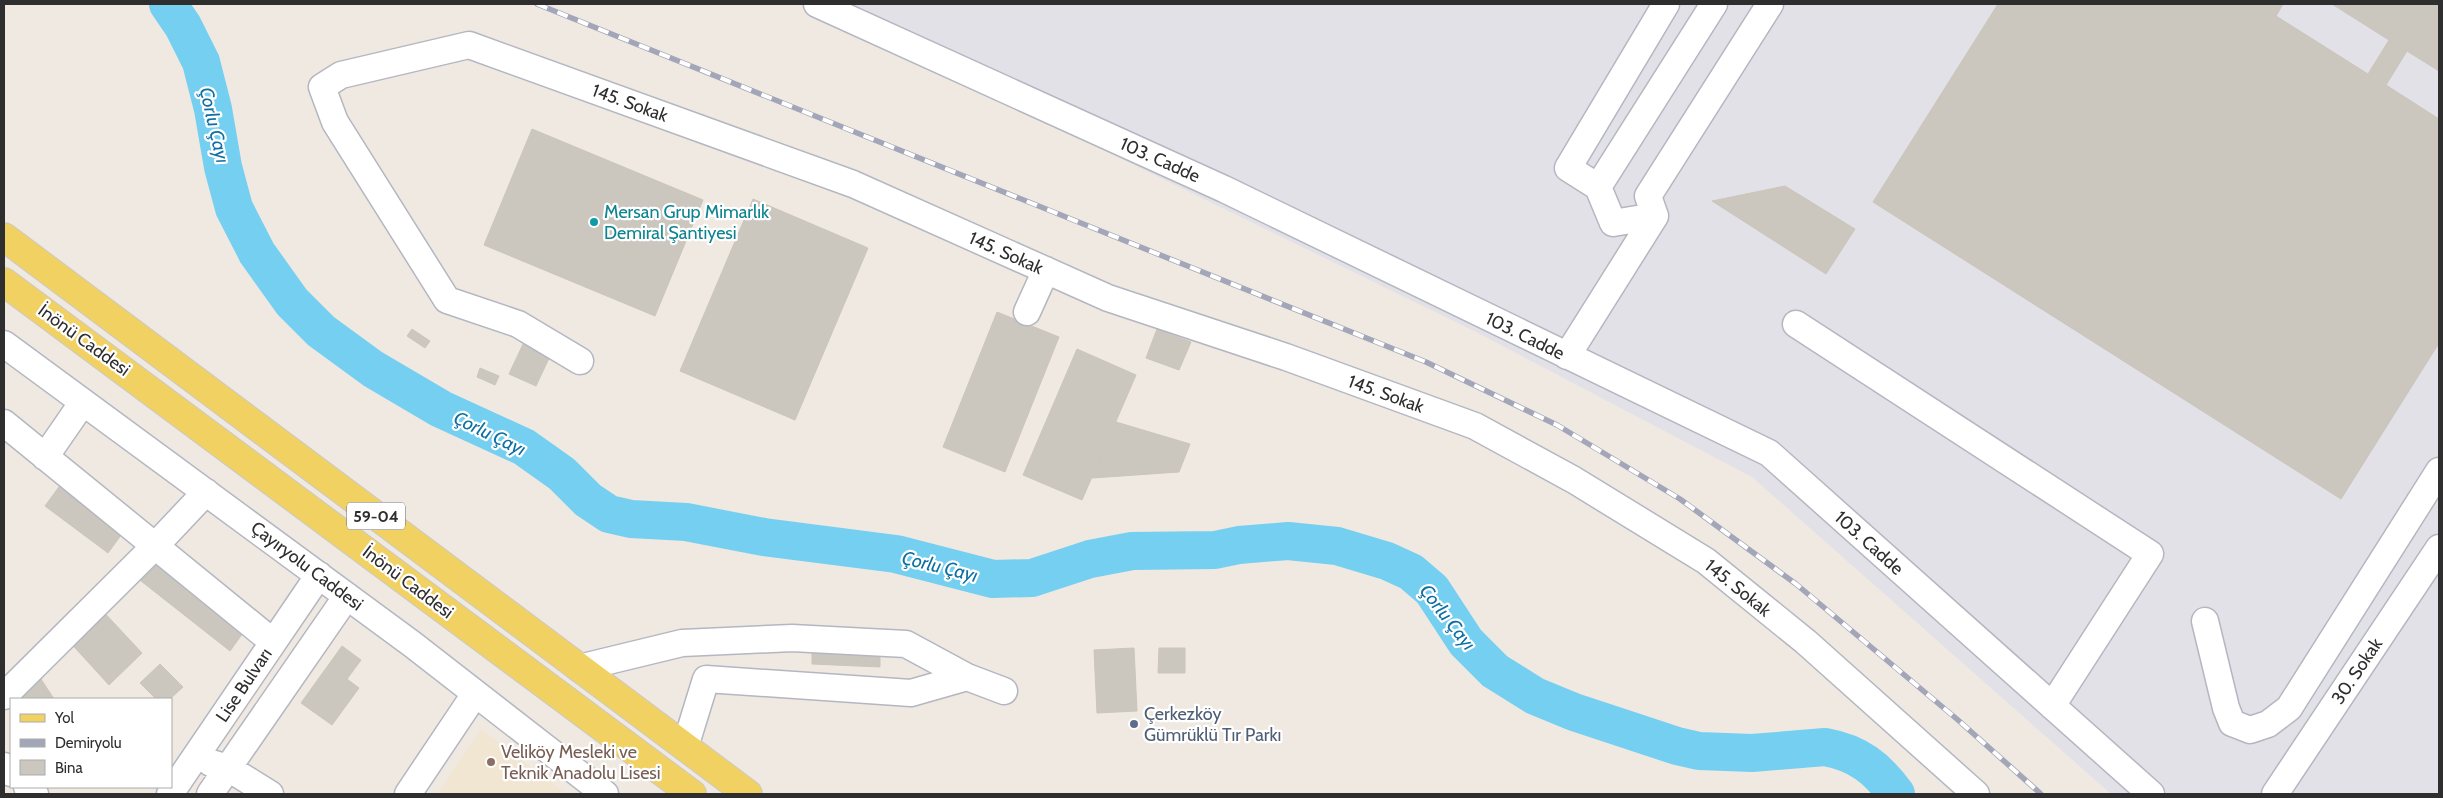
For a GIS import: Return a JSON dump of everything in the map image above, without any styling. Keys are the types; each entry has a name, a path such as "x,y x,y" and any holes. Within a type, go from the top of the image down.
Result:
{"main road":[{"name":"59-04","path":"4,237 748,794"},
{"name":"İnönü Caddesi","path":"4,282 692,794"}],"street":[{"name":"103. Cadde","path":"816,4 1224,189 1769,454 2151,794"},
{"path":"1655,216 1613,223 1598,187 1568,168 1666,4"},
{"path":"1598,187 1714,4"},
{"path":"1655,216 1648,196 1770,4"},
{"name":"145. Sokak","path":"580,360 518,324 447,300 335,122 322,87 342,75 469,45 853,184 1108,298 1286,357 1475,426 1574,480 1706,561 1806,642 1976,794"},
{"path":"1568,356 1655,216"},
{"path":"1027,312 1046,270"},
{"path":"1796,324 2150,554 2052,706"},
{"name":"Çayıryolu Caddesi","path":"4,344 319,575 605,794"},
{"path":"45,457 83,402"},
{"path":"4,423 273,642"},
{"path":"2205,621 2226,708 2232,723 2250,730 2268,724 2289,708 2439,471"},
{"path":"4,696 155,546 206,492"},
{"name":"30. Sokak","path":"2275,794 2439,548"},
{"name":"Lise Bulvarı","path":"170,794 319,575"},
{"name":"Lise Bulvarı","path":"210,794 347,596"},
{"path":"579,668 682,643 792,638 906,644 967,677 1004,690"},
{"path":"684,747 706,679 747,680 822,689 911,693 967,677"},
{"path":"408,794 475,694"},
{"path":"195,757 228,768 270,794"}],"shaded area":[{"path":"805,4 2439,4 2439,794 2111,794 1752,477 1474,331"},
{"name":"Veliköy Mesleki ve Teknik Anadolu Lisesi","path":"481,729 566,794 437,794"}],"building":[{"path":"1998,4 2283,4 2276,16 2368,74 2389,40 2332,4 2439,4 2439,71 2407,51 2386,85 2439,119 2439,343 2341,499 1873,202"},
{"name":"Mersan Grup Mimarlık Demiral Şantiyesi","path":"532,129 703,200 655,316 484,245"},
{"path":"1785,186 1855,229 1826,274 1712,201"},
{"path":"753,199 868,248 795,420 680,371"},
{"path":"997,312 1059,337 1005,472 943,447"},
{"path":"412,329 430,341 425,348 407,336"},
{"path":"1157,329 1191,342 1179,370 1146,358"},
{"path":"524,342 551,354 536,386 509,374"},
{"path":"1077,349 1136,375 1082,500 1023,475"},
{"path":"480,368 499,376 495,385 477,377"},
{"path":"1116,422 1190,444 1179,472 1092,478"},
{"path":"61,484 124,531 108,553 45,506"},
{"path":"155,553 248,626 230,651 136,577"},
{"path":"99,607 142,653 109,685 66,638"},
{"path":"342,646 361,660 347,679 359,688 332,725 301,703"},
{"path":"812,648 880,650 880,667 812,664"},
{"path":"1134,648 1137,711 1097,713 1094,650"},
{"path":"1159,648 1185,648 1185,673 1158,673"},
{"path":"160,664 183,687 171,698 155,698 140,683"},
{"path":"39,676 53,698 20,698 16,691"}],"waterway":[{"name":"Çorlu Çayı","path":"168,4 183,26 201,62 213,109 223,167 234,208 257,253 292,302 321,331 373,369 441,409 524,447 562,474 588,500 609,514 631,519 686,522 764,537 896,554 993,579 1032,578 1090,559 1132,551 1215,550 1239,545 1288,541 1337,546 1387,561 1411,572 1432,590 1466,642 1495,671 1535,696 1574,712 1677,746 1699,751 1752,753 1825,747 1837,750 1866,763 1882,777 1896,794"}],"railway":[{"path":"537,4 1426,362 1557,425 1680,499 1796,584 1958,720 2041,794"}],"place":[{"name":"Mersan Grup Mimarlık Demiral Şantiyesi","path":"594,222"},
{"name":"Çerkezköy Gümrüklü Tır Parkı","path":"1134,724"},
{"name":"Veliköy Mesleki ve Teknik Anadolu Lisesi","path":"491,762"}]}
